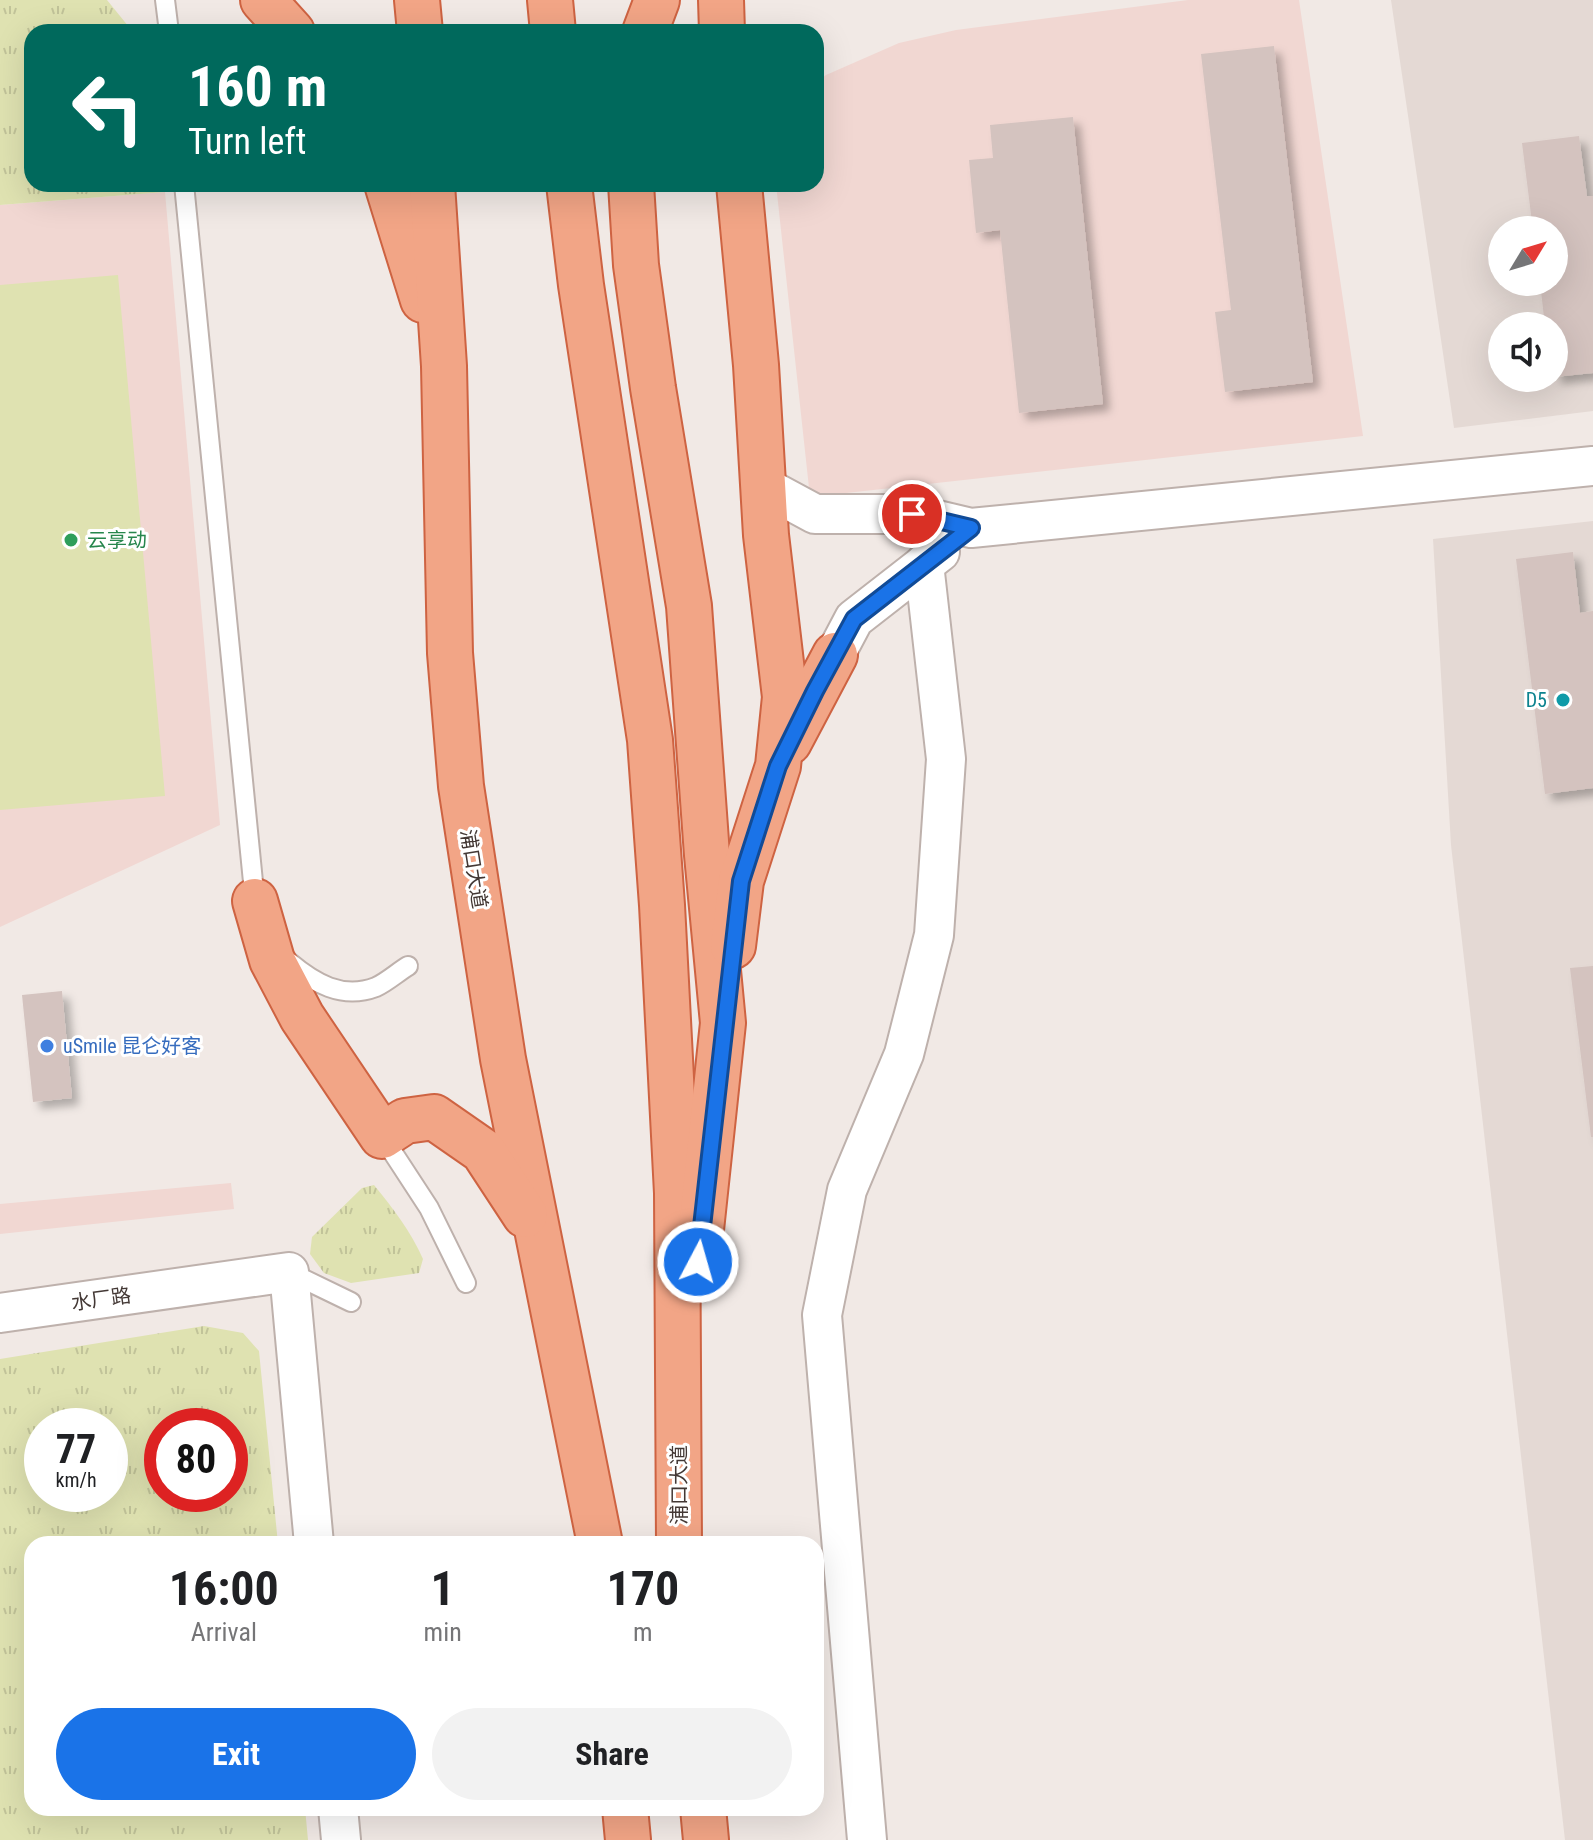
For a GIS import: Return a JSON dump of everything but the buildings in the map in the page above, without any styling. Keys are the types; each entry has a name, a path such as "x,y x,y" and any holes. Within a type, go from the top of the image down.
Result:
{"highway":[{"path":"263,0 285,24"},
{"path":"417,0 419,24"},
{"path":"550,0 552,24"},
{"path":"648,24 657,0"},
{"path":"721,0 722,24"},
{"path":"390,192 444,366"},
{"name":"浦口大道","path":"433,192 444,366 450,653 461,786 503,1059 598,1536"},
{"name":"浦口大道","path":"570,192 581,285 650,740 677,1193 679,1536"},
{"path":"631,192 636,265 653,388 689,606 723,1023"},
{"path":"740,192 756,365 766,535 785,697 778,766"},
{"path":"679,1441 741,881 778,766 835,655"},
{"path":"255,901 272,960 302,1017 382,1136 405,1121 434,1117 483,1151 537,1234"},
{"path":"626,1816 628,1840"},
{"path":"704,1816 706,1840"}],"street":[{"path":"763,486 815,514 912,514 971,528 1593,466"},
{"path":"835,655 854,619 971,528"},
{"path":"867,1840 822,1315 847,1190 904,1054 934,935 946,759 924,564"},
{"path":"289,1272 313,1536"},
{"name":"水厂路","path":"0,1313 289,1272"},
{"path":"339,1816 341,1840"}],"lane":[{"path":"165,0 168,24"},
{"path":"185,192 255,901 286,959 312,981 347,993 376,987 408,966"},
{"path":"382,1136 429,1208 466,1283"},
{"path":"289,1272 351,1302"}],"shaded area":[{"path":"1188,0 1299,0 1363,436 810,497 777,192 824,192 824,77 899,43 956,30"},
{"path":"1391,0 1593,0 1593,411 1454,428"},
{"path":"165,192 220,825 0,927 0,205"},
{"path":"1593,521 1593,1840 1565,1840 1451,845 1433,539"},
{"path":"231,1183 234,1209 0,1234 0,1204"}],"green space":[{"path":"0,0 107,0 126,24 24,24 24,192 165,192 0,205"},
{"name":"云享动","path":"118,275 165,796 0,810 0,285"},
{"path":"374,1185 401,1220 418,1249 423,1259 419,1273 351,1283 324,1273 310,1254 312,1237 362,1188"},
{"path":"204,1326 243,1333 259,1351 277,1536 24,1536 24,1816 306,1816 308,1840 0,1840 0,1359"}],"place":[{"name":"云享动","path":"71,540"},
{"name":"D5","path":"1563,700"},
{"name":"uSmile 昆仑好客","path":"47,1046"}],"route":[{"path":"698,1262 741,881 778,766 854,619 971,528 912,514"}]}
